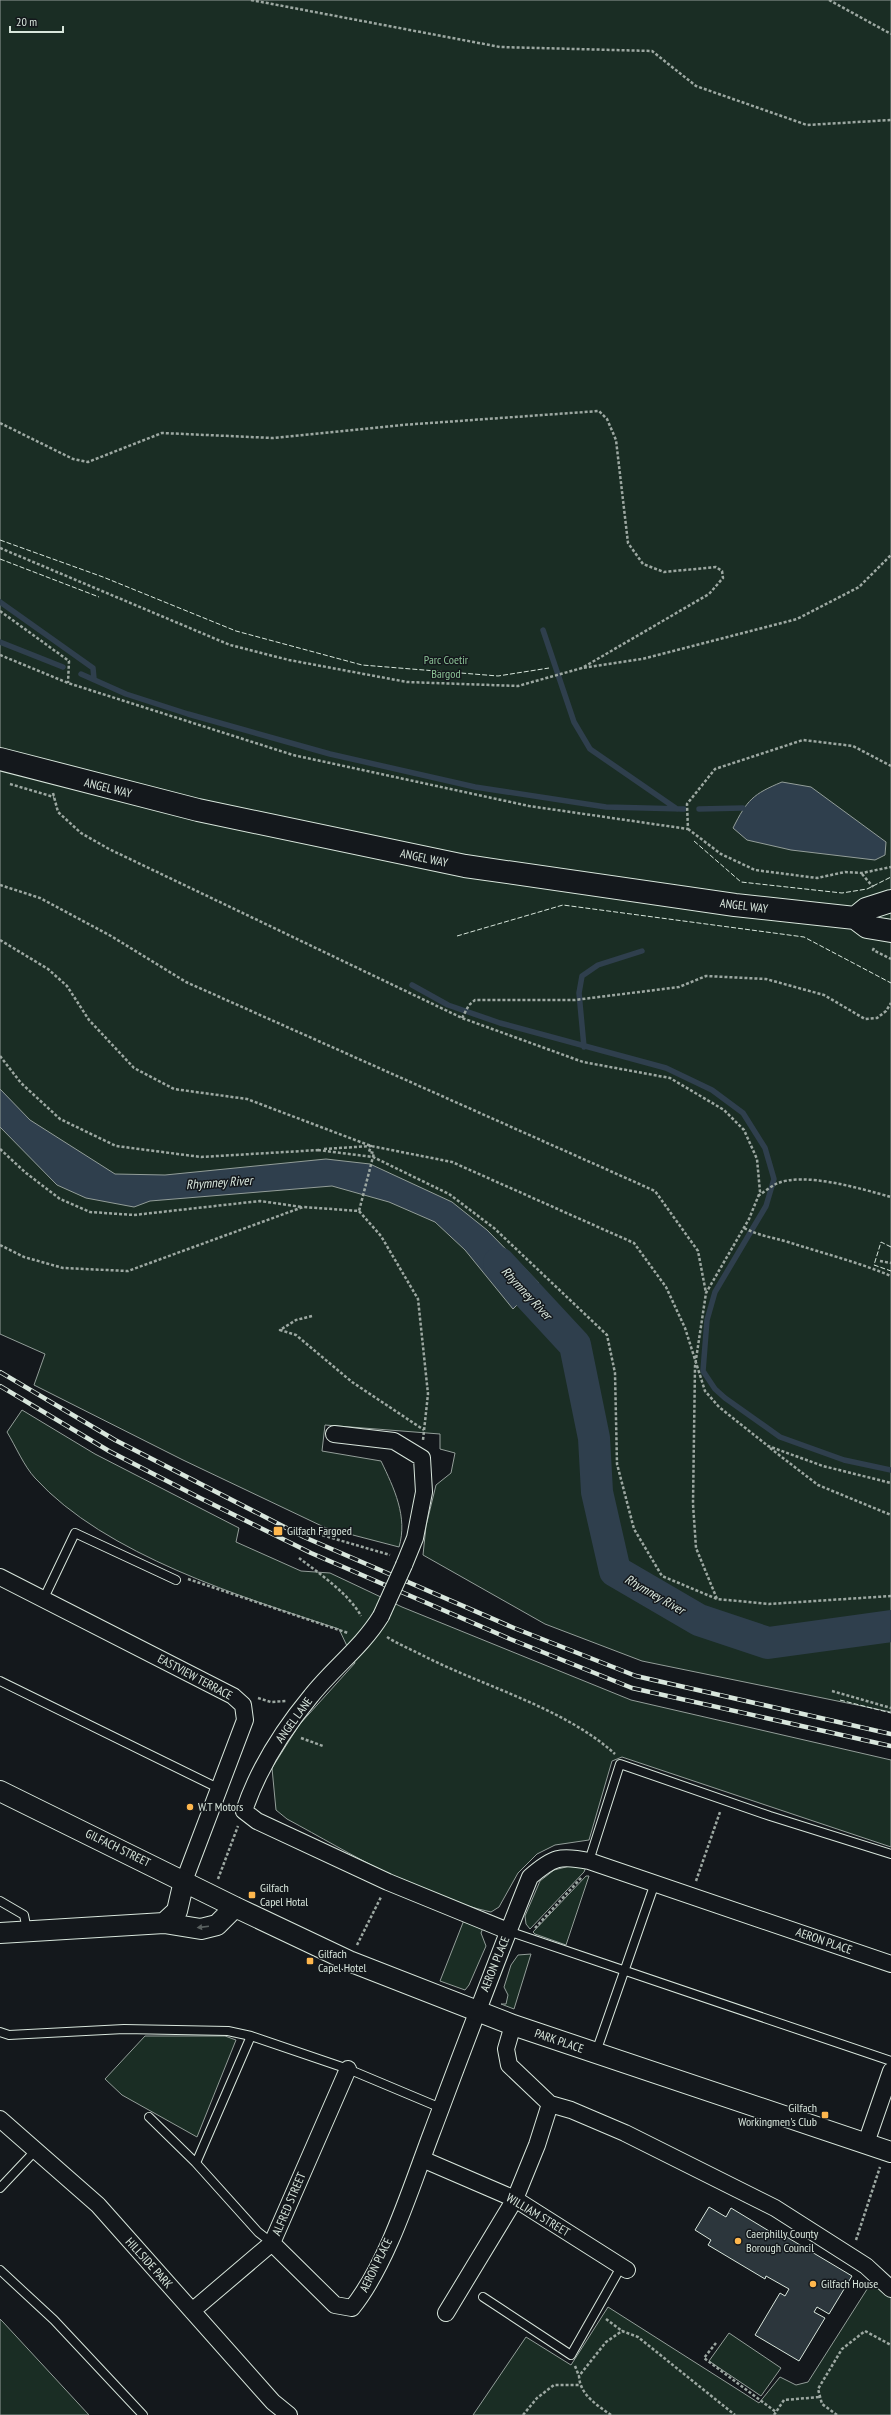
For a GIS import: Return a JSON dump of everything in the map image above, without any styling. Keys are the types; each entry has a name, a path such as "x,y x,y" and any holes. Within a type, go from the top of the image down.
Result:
{"main road":[{"name":"ANGEL WAY","path":"0,759 57,775 198,810 465,866 735,905 855,918 867,927 891,931"},
{"path":"855,918 883,896"}],"street":[{"path":"334,1434 394,1441 422,1458"},
{"name":"ANGEL LANE","path":"244,1811 254,1782 269,1755 311,1696 377,1622 415,1538 424,1492 422,1458"},
{"name":"EASTVIEW TERRACE","path":"0,1577 44,1598 233,1696 243,1705 245,1720 184,1881"},
{"name":"GILFACH STREET","path":"0,1791 235,1907"},
{"path":"244,1811 257,1821 388,1882 508,1931"},
{"name":"AERON PLACE","path":"272,2243 335,2305 352,2308 365,2292 401,2214 477,2010 530,1877 545,1864 566,1856 592,1862 891,1964"},
{"path":"164,1923 177,1911 184,1881"},
{"path":"0,1933 27,1930 164,1923 201,1929 217,1925 235,1907"},
{"name":"PARK PLACE","path":"235,1907 349,1961 513,2025 889,2151"},
{"path":"513,2025 506,2049 509,2065 550,2104 571,2110 625,2133 775,2208 866,2266 890,2286"},
{"name":"ALFRED STREET","path":"192,2311 272,2243 348,2068"},
{"path":"866,2143 891,2071"},
{"path":"446,2313 514,2199 537,2145 550,2104"},
{"name":"HILLSIDE PARK","path":"0,2119 98,2205 273,2402 289,2415"},
{"name":"WILLIAM STREET","path":"422,2159 514,2199 624,2268"}],"lane":[{"path":"44,1598 75,1533 176,1580"},
{"path":"0,1681 220,1789"},
{"path":"592,1862 620,1764 724,1800 891,1854"},
{"path":"596,2053 655,1883"},
{"path":"0,1901 24,1915 27,1930"},
{"path":"508,1931 624,1972 891,2061"},
{"path":"0,2032 9,2035 148,2030 228,2031 251,2036 348,2068 441,2108"},
{"path":"196,2163 251,2036"},
{"path":"149,2117 196,2163 258,2232 272,2243"},
{"path":"0,2188 35,2151"},
{"path":"483,2297 571,2355 596,2311 624,2268"},
{"path":"0,2270 54,2320 143,2415"}],"path":[{"path":"251,0 500,47 652,51 696,86 807,125 891,120"},
{"path":"829,0 891,34"},
{"path":"0,423 73,459 88,462 162,433 273,438 402,425 599,412 607,419 616,440 628,543 643,564 664,572 716,567 722,570 723,578 709,594 582,668"},
{"path":"0,548 230,645 289,660 407,682 518,686 582,668 642,659 797,619 859,587 891,555"},
{"path":"0,611 69,661 68,683"},
{"path":"0,655 68,683 293,755 529,806 688,829 721,854 755,870 817,878 846,872 862,873 891,867"},
{"path":"688,829 687,804 715,769 803,740 852,746 891,766"},
{"path":"57,775 54,797 58,812 82,833 109,849 255,917 462,1018 583,1062 670,1078 724,1110 744,1130 756,1158 760,1192 744,1228 706,1293"},
{"path":"7,783 54,797"},
{"path":"862,873 883,896"},
{"path":"0,885 40,898 111,936 186,982 655,1191 698,1251 706,1293 696,1366 693,1504 696,1548 717,1599"},
{"path":"0,940 48,969 67,986 89,1020 134,1068 174,1090 247,1099 371,1146 452,1162 634,1243 666,1287 685,1328 705,1391 714,1402 818,1485 891,1514"},
{"path":"462,1018 469,1005 475,1000 585,999 679,987 706,976 766,978 824,995 866,1019 877,1018 886,1011 891,1002"},
{"path":"0,1056 21,1083 60,1119 116,1146 201,1156 371,1146"},
{"path":"358,1211 374,1153 369,1152 371,1146"},
{"path":"0,1149 26,1173 60,1199 90,1212 134,1215 260,1201 303,1207 358,1211 381,1236 418,1299 428,1394 422,1458"},
{"path":"318,1150 373,1157 448,1194 494,1228 607,1335 614,1373 617,1464 634,1529 662,1576 717,1599 769,1604 891,1596"},
{"path":"758,1196 776,1184 796,1179 848,1185 891,1197"},
{"path":"0,1245 24,1257 63,1268 128,1271 303,1207"},
{"path":"744,1228 758,1235 869,1267 891,1276"},
{"path":"880,1261 891,1263"},
{"path":"312,1316 296,1320 280,1330 296,1335 352,1382 424,1430"},
{"path":"768,1446 823,1466 891,1483"},
{"path":"308,1531 324,1534 405,1562"},
{"path":"299,1558 319,1572 356,1606 362,1617 377,1622 392,1640 457,1674 524,1700 587,1732 604,1744"},
{"path":"176,1580 185,1577 337,1630"},
{"path":"832,1691 891,1708"},
{"path":"295,1719 299,1737 323,1746"},
{"path":"698,1876 724,1800"},
{"path":"212,1895 244,1811"},
{"path":"526,1937 592,1862"},
{"path":"349,1961 388,1882"},
{"path":"850,2256 889,2151"},
{"path":"596,2311 622,2331 638,2337 735,2415"},
{"path":"610,2415 592,2402 580,2385 579,2376 606,2342 622,2331"},
{"path":"837,2415 822,2404 818,2388 842,2349 865,2331 891,2345"},
{"path":"716,2343 704,2358 775,2414 784,2400 820,2397"},
{"path":"523,2415 537,2398 554,2385 580,2385"}],"green space":[{"name":"Parc Coetir Bargod","path":"0,0 891,0 891,1712 642,1661 545,1624 423,1555 426,1526 436,1485 451,1473 455,1453 440,1449 440,1434 325,1425 322,1451 381,1461 395,1492 401,1514 402,1525 399,1547 326,1528 183,1460 34,1385 45,1354 0,1334"},
{"path":"22,1410 95,1454 239,1528 236,1542 301,1571 330,1573 402,1607 631,1700 891,1760 891,1847 622,1757 612,1761 589,1840 555,1845 537,1854 518,1873 499,1907 491,1912 437,1896 386,1873 287,1819 276,1810 272,1768 299,1725 355,1663 339,1629 260,1603 177,1570 136,1551 98,1530 64,1505 35,1478 27,1468 7,1432"},
{"path":"570,1866 586,1867 584,1872 530,1929 526,1924 525,1916 540,1881 554,1870"},
{"path":"586,1876 589,1876 566,1945 535,1934 533,1932"},
{"path":"464,1920 483,1928 481,1933 486,1946 469,1985 465,1990 440,1981"},
{"path":"531,1954 514,2009 501,2004 506,2004 508,1995 504,1987 511,1965 518,1955"},
{"path":"145,2036 225,2036 236,2040 197,2137 122,2095 105,2079"},
{"path":"871,2283 891,2297 891,2415 473,2415 526,2337 571,2365 608,2307 759,2403 780,2377 796,2385 808,2382"},
{"path":"0,2319 3,2322 89,2415 0,2415"},
{"path":"729,2333 781,2368 761,2396 709,2361"}],"water":[{"path":"782,782 811,787 886,842 885,855 875,860 791,850 747,840 733,828 742,811 757,794"},
{"path":"0,1089 30,1120 115,1174 165,1175 326,1159 370,1164 452,1202 487,1230 539,1283 513,1309 465,1250 435,1222 389,1202 332,1186 150,1201 134,1207 86,1198 57,1185 0,1127"}],"building":[{"name":"Gilfach House","path":"709,2207 726,2217 731,2208 779,2237 780,2233 852,2276 829,2314 817,2307 814,2312 825,2318 799,2361 755,2335 780,2293 785,2296 789,2289 766,2276 765,2279 708,2245 711,2240 695,2230"}],"waterway":[{"path":"0,602 93,668 94,679"},
{"path":"543,630 574,722 590,749 677,809"},
{"path":"0,642 63,667"},
{"path":"81,674 126,694 188,714 330,754 475,787 606,807 684,809"},
{"path":"699,809 743,808"},
{"path":"584,1047 579,993 582,976 598,965 642,951"},
{"path":"412,985 448,1005 500,1023 666,1068 712,1090 743,1113 765,1148 774,1179 766,1206 715,1292 707,1320 703,1371 715,1389 725,1398 780,1437 844,1460 891,1470"},
{"name":"Rhymney River","path":"499,1263 575,1345 594,1438 597,1492 615,1571 699,1620 768,1643 891,1626"}],"railway":[{"path":"0,1372 115,1440 304,1537 514,1628 636,1676 891,1734"},
{"path":"0,1386 109,1451 200,1498 311,1553 510,1639 632,1688 891,1746"}],"fence":[{"path":"0,540 103,577 236,631 362,665 498,676 549,668"},
{"path":"0,559 99,597"},
{"path":"694,841 741,882 842,893 867,889 891,877"},
{"path":"457,936 563,905 804,937 891,983"},
{"path":"891,1247 881,1242 874,1265 891,1271"},
{"path":"840,1700 891,1713"}],"place":[{"name":"Gilfach Fargoed","path":"278,1531"},
{"name":"W.T Motors","path":"190,1807"},
{"name":"Gilfach Capel Hotal","path":"252,1895"},
{"name":"Gilfach Capel Hotel","path":"310,1961"},
{"name":"Gilfach Workingmen's Club","path":"825,2115"},
{"name":"Caerphilly County Borough Council","path":"738,2241"},
{"name":"Gilfach House","path":"813,2284"}]}
